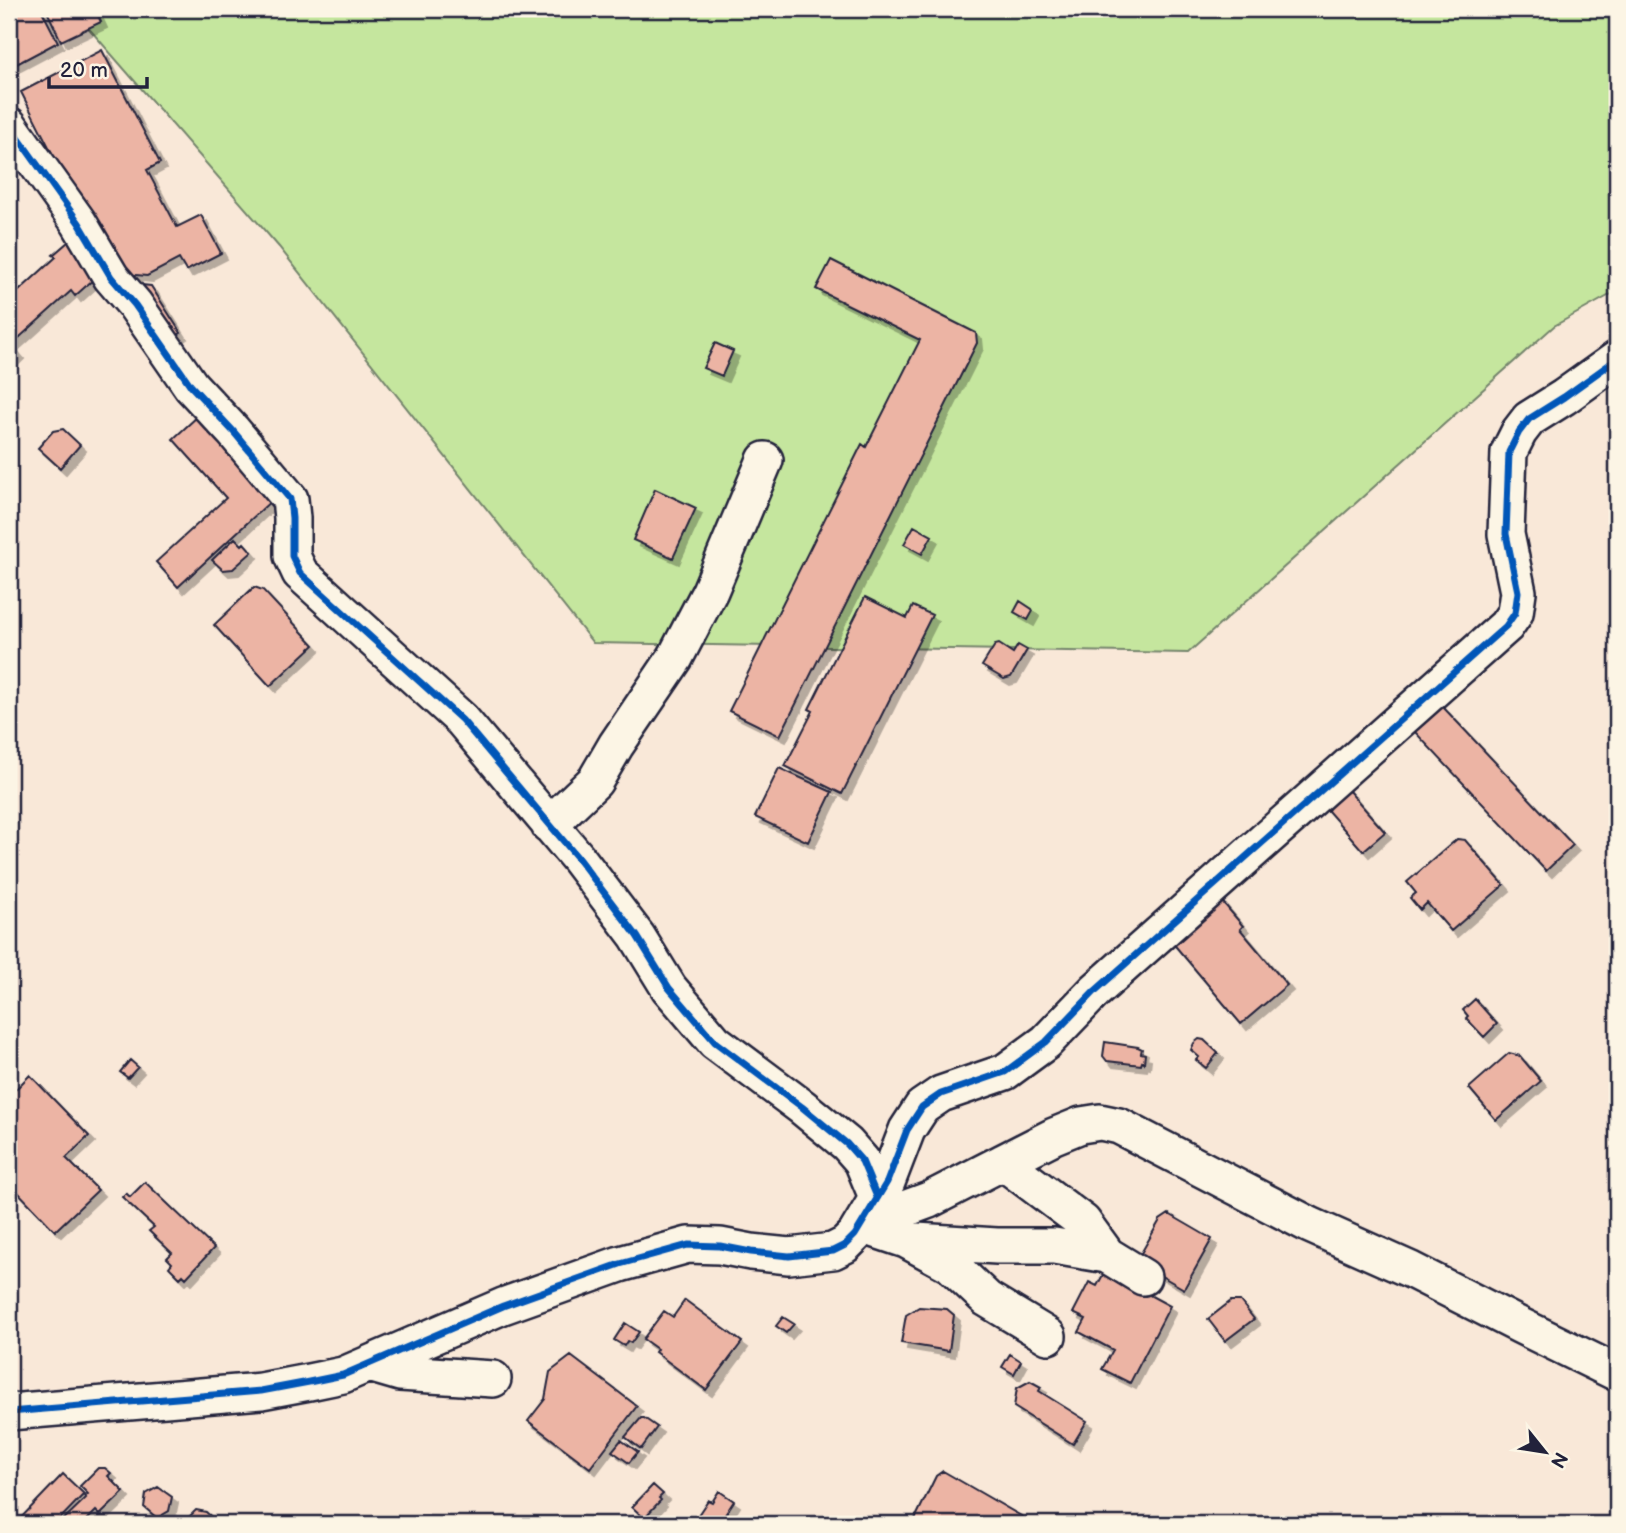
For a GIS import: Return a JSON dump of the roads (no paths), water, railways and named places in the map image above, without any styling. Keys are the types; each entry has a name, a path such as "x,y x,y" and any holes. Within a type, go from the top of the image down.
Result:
{"street":[{"path":"9,125 79,223 111,277 135,305 191,386 290,499 292,556 300,573 461,720 577,857 637,936 669,988 715,1042 847,1144 862,1161 869,1211 906,1240 950,1264 988,1299 1048,1336"},
{"path":"9,1412 261,1391 343,1375 503,1306 620,1264 688,1245 720,1246 789,1256 833,1251 845,1245 855,1235 887,1181 907,1130 922,1107 941,1094 1005,1072 1046,1042 1095,991 1506,626 1515,613 1518,592 1506,534 1509,452 1529,419 1617,359"},
{"path":"549,825 595,780 676,658 710,591 765,460"},
{"path":"869,1211 929,1200 1081,1125 1100,1122 1119,1126 1310,1225 1411,1270 1617,1373"},
{"path":"1003,1162 1083,1222 1107,1255"},
{"path":"906,1240 1054,1246 1107,1255 1143,1277"},
{"path":"369,1364 400,1373 493,1379"}]}
